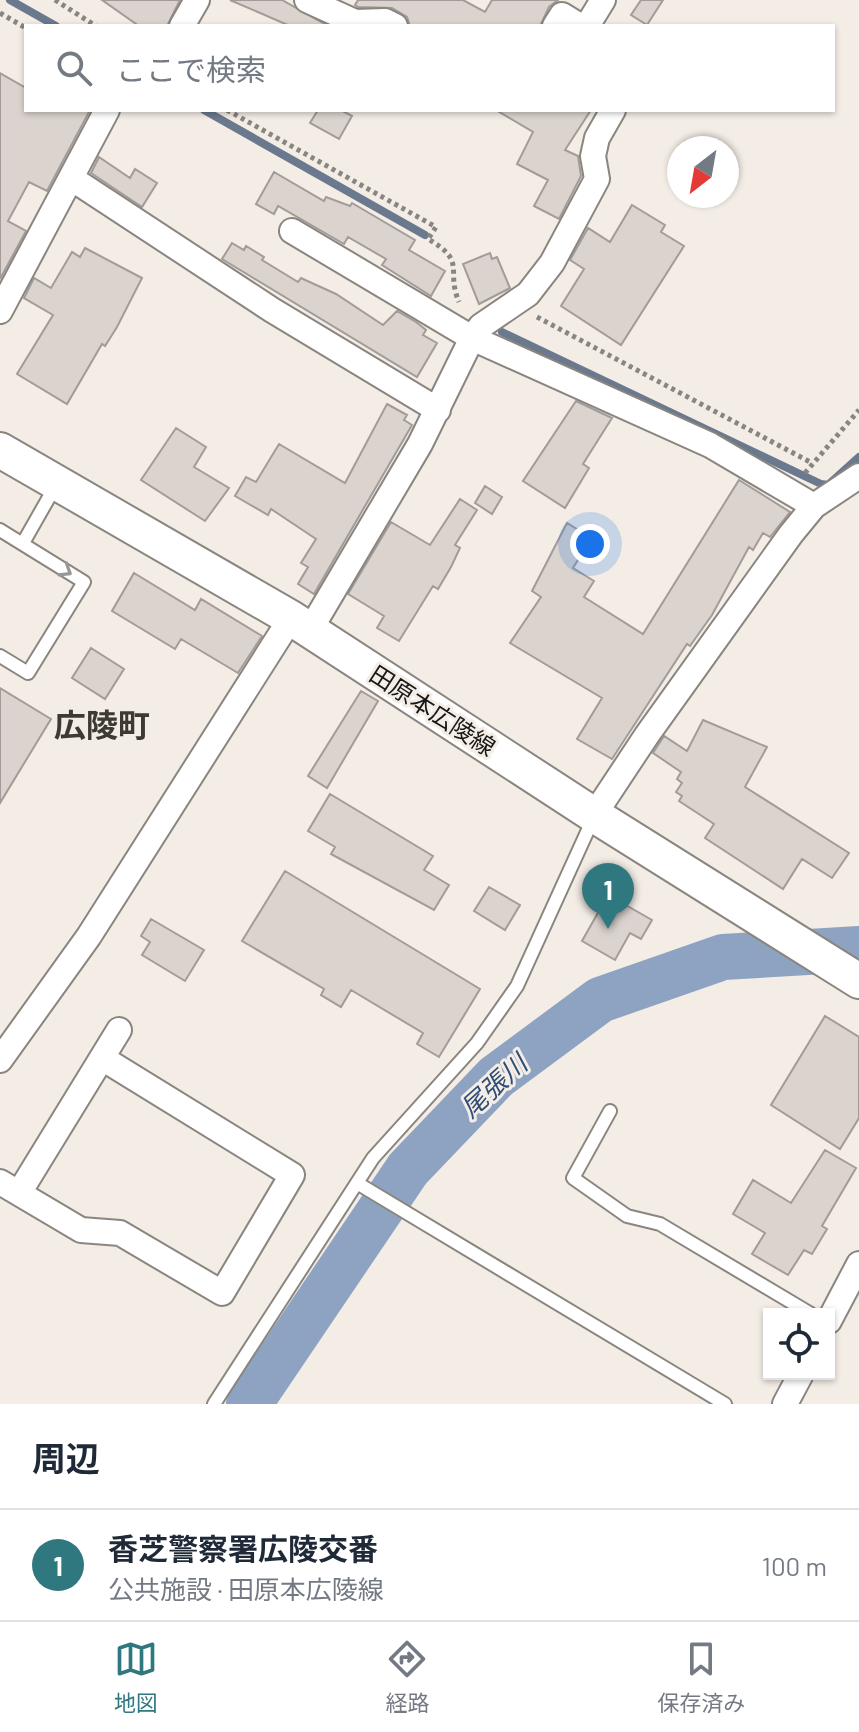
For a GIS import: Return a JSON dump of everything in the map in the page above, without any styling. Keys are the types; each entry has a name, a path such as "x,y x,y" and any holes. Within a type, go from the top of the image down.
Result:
{"main road":[{"name":"田原本広陵線","path":"0,450 301,624 594,815 859,981"}],"street":[{"path":"183,24 197,0"},
{"path":"307,0 355,22 385,21 391,24"},
{"path":"588,24 603,0"},
{"path":"556,24 562,15 577,24"},
{"path":"0,311 106,112"},
{"path":"0,1060 89,936 301,624 438,410 477,332 514,304 552,263 597,179 593,156 597,138 612,112"},
{"path":"71,178 272,310 438,410"},
{"path":"292,231 477,332 697,439 814,506"},
{"path":"594,815 647,735 814,506 859,476"},
{"path":"102,1058 292,1175 222,1293 120,1233 81,1230 10,1188 119,1030"},
{"path":"835,1310 859,1264"},
{"path":"785,1404 798,1380"}],"lane":[{"path":"23,543 58,483"},
{"path":"0,530 84,582 28,673 0,656"},
{"path":"214,1404 362,1186 373,1158 477,1043 517,986 594,815"},
{"path":"610,1111 573,1178 627,1216 660,1224 801,1308"},
{"path":"362,1186 725,1404"}],"path":[{"path":"55,0 93,24"},
{"path":"0,13 24,27"},
{"path":"231,112 436,227 428,239 452,256 456,265 453,288 477,332"},
{"path":"514,304 812,463 859,410"}],"building":[{"path":"102,0 180,0 168,24 136,24"},
{"path":"230,0 282,0 324,24 285,24"},
{"path":"358,0 463,0 485,12 492,0 558,0 549,7 541,24 409,24 407,17 392,8 355,5"},
{"path":"641,0 663,0 648,24 631,15"},
{"path":"0,73 24,87 24,112 89,112 47,191 29,182 8,221 26,231 0,279"},
{"path":"317,112 345,112 352,116 339,139 310,123"},
{"path":"499,112 590,112 565,150 578,156 581,176 559,219 534,206 548,180 517,164 533,132"},
{"path":"99,157 130,178 135,169 157,183 142,207 91,173"},
{"path":"274,172 324,201 326,197 350,206 352,203 415,240 409,250 445,271 431,296 382,265 386,259 348,237 344,244 278,206 274,214 256,204"},
{"path":"632,205 665,225 661,232 684,246 621,345 561,306 584,269 570,260 588,228 610,242"},
{"path":"232,243 244,250 246,246 264,257 262,260 298,282 301,278 336,294 383,325 397,311 416,322 426,330 423,335 437,343 417,377 222,259"},
{"path":"85,248 142,278 117,327 105,346 102,344 67,404 17,374 53,315 24,298 34,278 51,288 72,252 80,257"},
{"path":"490,253 492,259 497,257 510,288 479,304 463,264"},
{"path":"576,401 612,418 583,464 589,468 565,508 523,481"},
{"path":"387,404 407,415 404,420 412,425 314,594 298,584 308,567 301,563 316,539 271,509 268,515 235,496 246,477 256,482 279,444 345,483"},
{"path":"176,428 206,447 194,467 229,488 205,521 141,480"},
{"path":"739,480 790,512 770,537 763,533 753,550 749,547 712,615 690,646 687,644 612,759 577,739 602,698 510,643 541,597 532,591 567,523 585,534 582,538 589,542 573,568 594,581 584,597 643,634"},
{"path":"485,486 502,497 492,514 475,503"},
{"path":"460,499 477,510 455,545 460,548 438,589 433,586 399,641 377,628 384,616 348,594 391,522 430,545"},
{"path":"134,573 195,610 201,599 262,636 238,673 181,639 175,649 112,611"},
{"path":"91,648 124,669 105,699 72,678"},
{"path":"0,688 51,719 0,803"},
{"path":"361,691 378,701 327,788 308,776"},
{"path":"703,720 767,747 745,787 849,853 832,878 802,859 783,889 705,838 714,824 679,801 682,796 676,792 682,783 677,779 681,772 653,753 664,736 687,751"},
{"path":"330,794 433,856 424,870 449,885 434,910 331,854 335,847 308,831"},
{"path":"285,871 480,989 439,1057 417,1044 423,1033 351,990 341,1007 321,995 324,989 242,941"},
{"path":"489,887 520,905 505,930 474,911"},
{"path":"604,902 620,911 624,904 652,920 641,939 630,933 615,960 582,941"},
{"path":"151,919 204,950 185,981 142,955 150,942 141,936"},
{"path":"825,1016 859,1037 859,1118 840,1149 771,1105"},
{"path":"825,1150 856,1168 822,1226 827,1229 812,1254 804,1250 788,1275 752,1254 765,1233 733,1214 753,1180 791,1203"}],"waterway":[{"path":"10,0 52,24"},
{"path":"208,112 425,235"},
{"path":"502,332 821,484 828,485 859,457"},
{"name":"尾張川","path":"249,1404 408,1169 496,1077 600,1000 723,957 859,949"}],"place":[{"name":"香芝警察署広陵交番","path":"608,929"}],"district":[{"name":"広陵町","path":"102,724"}]}
